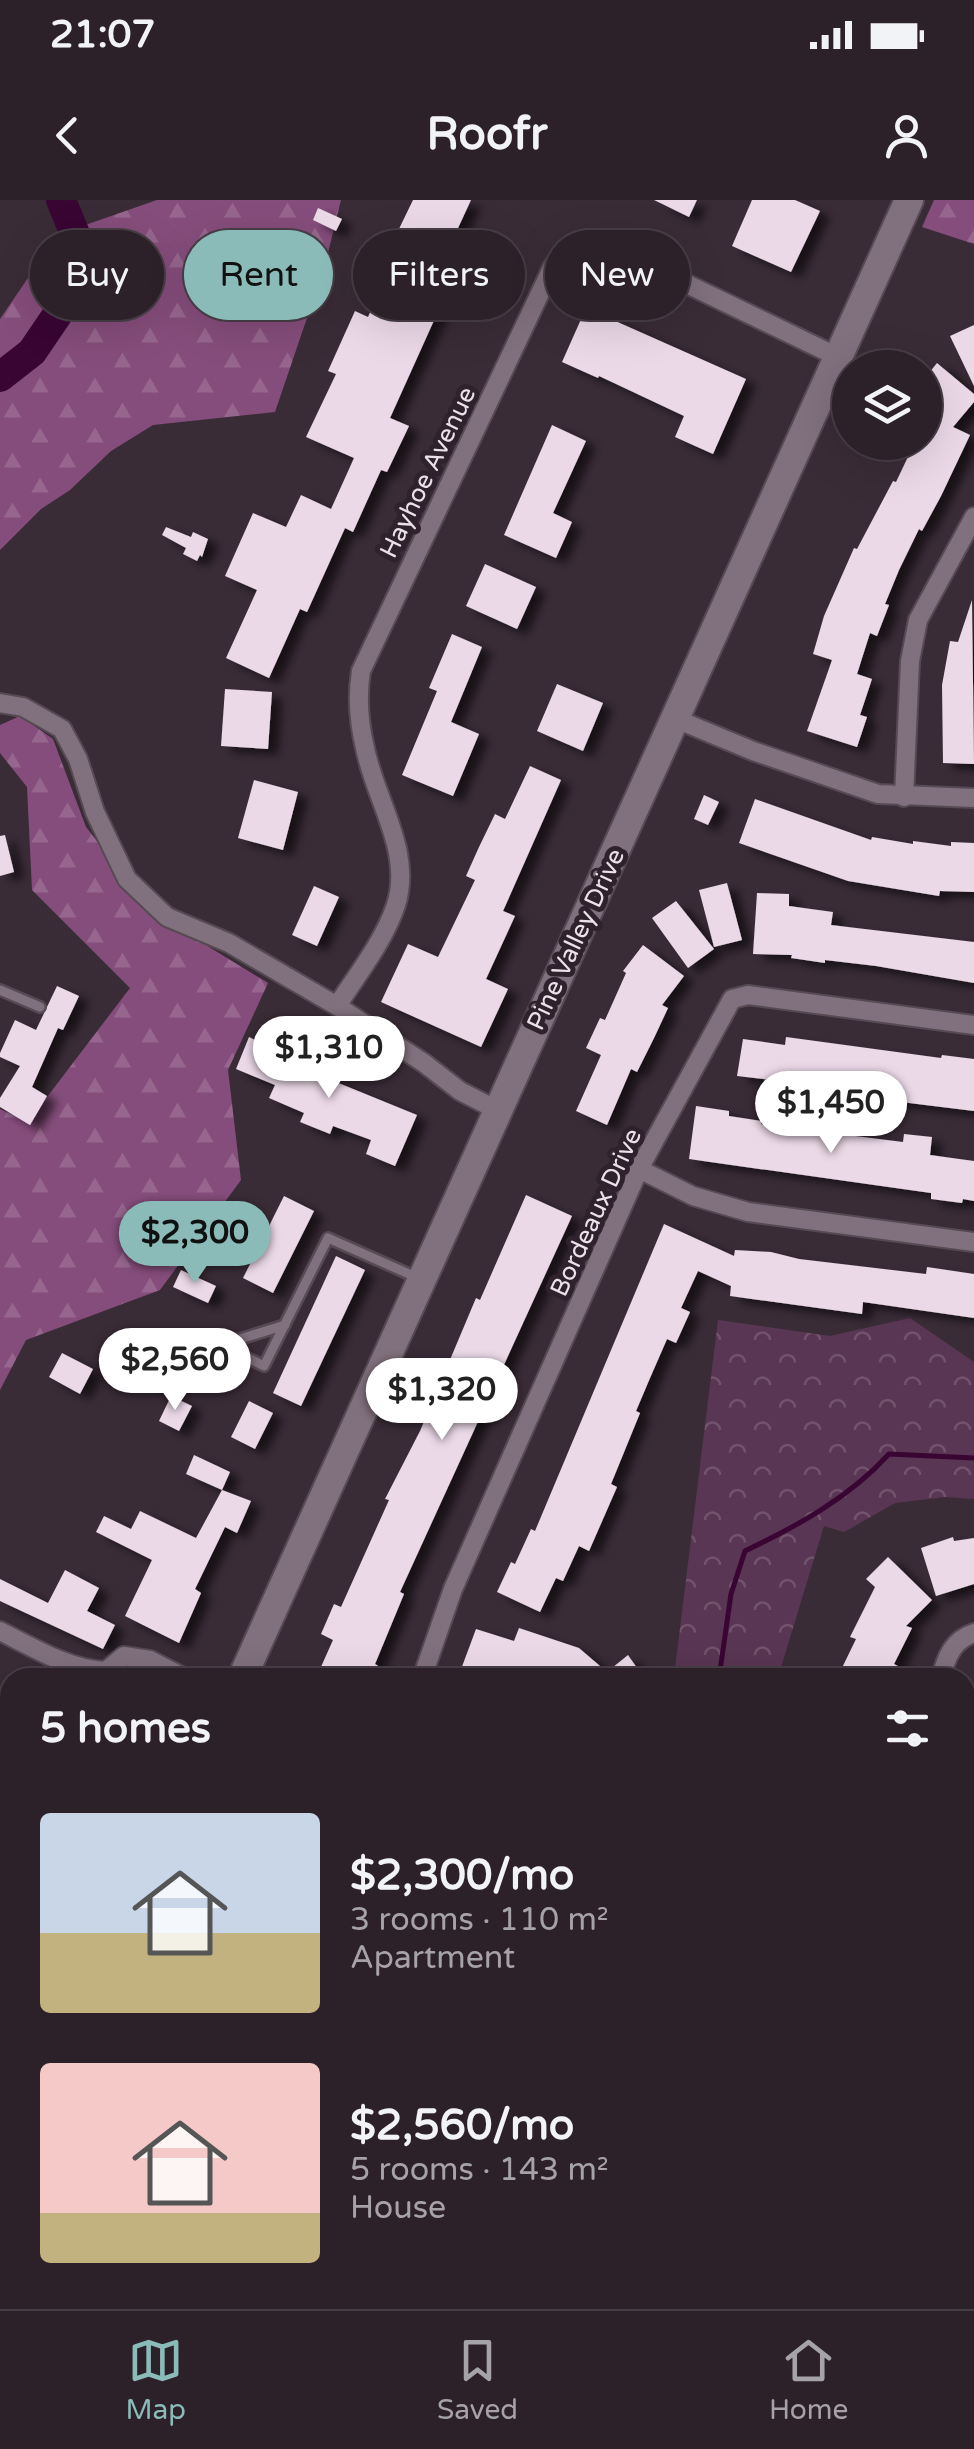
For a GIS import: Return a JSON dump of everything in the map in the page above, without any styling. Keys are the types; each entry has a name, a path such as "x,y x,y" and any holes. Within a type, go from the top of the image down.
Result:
{"main road":[{"name":"Pine Valley Drive","path":"843,350 909,200"},
{"name":"Pine Valley Drive","path":"246,1668 832,376"}],"street":[{"name":"Hayhoe Avenue","path":"338,1006 386,927 396,904 400,873 398,846 364,748 358,693 361,671 552,268 568,246 590,237 605,242 832,354"},
{"path":"904,797 910,661 918,620 974,517"},
{"path":"0,702 23,707 62,729 127,879 168,917 229,943 338,1006 460,1091 496,1110"},
{"path":"676,719 856,788 904,797 974,798"},
{"name":"Bordeaux Drive","path":"425,1668 453,1588 639,1169 732,999 748,995 974,1025"},
{"path":"639,1169 693,1196 748,1212 974,1242"},
{"path":"0,1632 87,1668"},
{"path":"943,1668 946,1656 962,1637 974,1632"},
{"path":"110,1668 124,1656 150,1660 165,1668"}],"lane":[{"path":"0,990 40,1007"},
{"path":"285,1325 221,1345 264,1366 285,1325 328,1238 420,1279"}],"green space":[{"path":"157,200 341,200 333,232 184,230 184,320 306,320 275,412 153,425 111,451 70,490 41,509 0,550 0,319 30,275 30,320 164,320 164,230 71,230"},
{"path":"934,200 974,200 974,244 922,227"},
{"path":"20,716 53,739 86,827 152,912 268,983 228,1070 241,1180 160,1290 26,1340 0,1390 0,1109 28,1122 130,988 32,890 27,787 0,753 0,725"},
{"path":"910,1318 974,1362 974,1499 945,1497 895,1503 844,1532 824,1526 781,1668 675,1668 718,1320 830,1336"}],"building":[{"path":"413,200 471,200 457,230 398,230"},
{"path":"654,200 697,200 689,217"},
{"path":"752,200 795,200 820,211 791,272 732,246"},
{"path":"318,208 342,219 336,231 313,220"},
{"path":"353,315 353,320 434,320 390,418 409,426 387,472 381,470 353,532 345,528 307,612 300,609 269,678 226,658 257,590 225,576 253,513 286,527 301,495 331,509 354,458 306,437 336,374 328,371"},
{"path":"581,320 613,320 746,379 713,454 675,437 684,416 562,362"},
{"path":"974,325 974,386 950,336"},
{"path":"942,367 974,394 974,402 953,427 970,435 899,570 877,636 870,633 857,674 872,679 860,715 867,717 857,747 807,731 832,660 813,654 824,616 854,548 857,549 893,481 896,482 906,460 942,460"},
{"path":"552,425 586,441 553,513 572,522 556,558 504,535"},
{"path":"166,527 208,539 202,557 197,561 183,554 186,548 162,535"},
{"path":"485,564 536,587 517,629 466,606"},
{"path":"972,600 974,764 943,763 942,685 950,641 958,642"},
{"path":"452,634 482,647 451,722 479,734 453,796 402,775 437,691 429,688"},
{"path":"557,684 603,703 583,751 537,731"},
{"path":"225,689 272,692 268,749 221,746"},
{"path":"530,766 561,780 503,911 515,916 486,979 508,989 481,1047 381,1002 408,944 438,957 475,880 466,876 479,847 495,814 505,819"},
{"path":"254,780 298,792 283,850 238,838"},
{"path":"704,795 719,802 708,825 694,819"},
{"path":"755,799 871,840 872,837 951,846 951,842 974,843 974,892 940,891 939,896 848,881 739,843"},
{"path":"5,835 14,872 0,876 0,836"},
{"path":"727,883 742,940 714,947 699,890"},
{"path":"314,886 339,897 317,946 292,935"},
{"path":"757,893 789,894 789,906 833,912 831,925 974,942 974,983 876,966 753,954"},
{"path":"676,901 714,949 688,968 652,918"},
{"path":"643,945 684,976 662,1005 668,1008 637,1072 631,1069 607,1125 576,1111 601,1055 586,1048 600,1018 605,1020 626,973 623,971"},
{"path":"57,986 79,996 63,1030 58,1028 32,1087 47,1096 30,1125 0,1107 0,1098 20,1066 0,1057 0,1053 15,1020 36,1030"},
{"path":"249,1037 316,1069 314,1073 417,1115 395,1166 366,1154 371,1140 333,1126 330,1134 300,1122 304,1113 269,1098 275,1085 236,1069"},
{"path":"786,1037 974,1059 974,1111 779,1087 780,1081 737,1076 743,1039 785,1045"},
{"path":"696,1106 729,1111 729,1116 762,1121 761,1124 903,1142 904,1134 932,1137 930,1155 974,1161 974,1201 931,1199 931,1193 689,1159"},
{"path":"526,1195 572,1216 400,1592 404,1594 375,1664 377,1668 320,1668 333,1640 321,1634 334,1604 341,1607 476,1298 480,1300"},
{"path":"284,1196 314,1211 273,1293 243,1278"},
{"path":"664,1224 734,1256 735,1250 771,1252 926,1274 927,1267 974,1274 974,1318 863,1302 862,1314 730,1296 731,1286 698,1271 681,1308 690,1312 676,1343 667,1339 636,1411 640,1413 611,1484 617,1487 589,1551 579,1546 563,1581 556,1578 540,1612 497,1592 531,1529 535,1531"},
{"path":"336,1256 365,1270 301,1406 273,1393"},
{"path":"181,1270 216,1286 208,1303 173,1287"},
{"path":"62,1353 93,1369 80,1394 49,1377"},
{"path":"171,1396 192,1406 179,1431 159,1421"},
{"path":"249,1401 273,1413 255,1449 231,1437"},
{"path":"194,1455 230,1472 222,1490 186,1474"},
{"path":"222,1490 251,1501 237,1533 225,1527 195,1589 201,1593 179,1643 125,1616 152,1560 96,1532 104,1516 131,1529 140,1511 196,1538"},
{"path":"953,1537 954,1541 974,1538 974,1584 936,1596 921,1548"},
{"path":"888,1557 932,1600 906,1626 912,1628 894,1664 901,1668 842,1668 856,1639 850,1637 875,1587 866,1579"},
{"path":"65,1570 99,1588 87,1611 115,1625 103,1649 0,1601 0,1579 48,1603"},
{"path":"519,1628 579,1648 602,1668 461,1668 476,1629 514,1641"},
{"path":"628,1655 637,1668 612,1668"}],"waterway":[{"path":"0,377 32,352 89,268 61,200"},
{"path":"720,1668 731,1594 745,1551 822,1510 889,1454 974,1458"}]}
